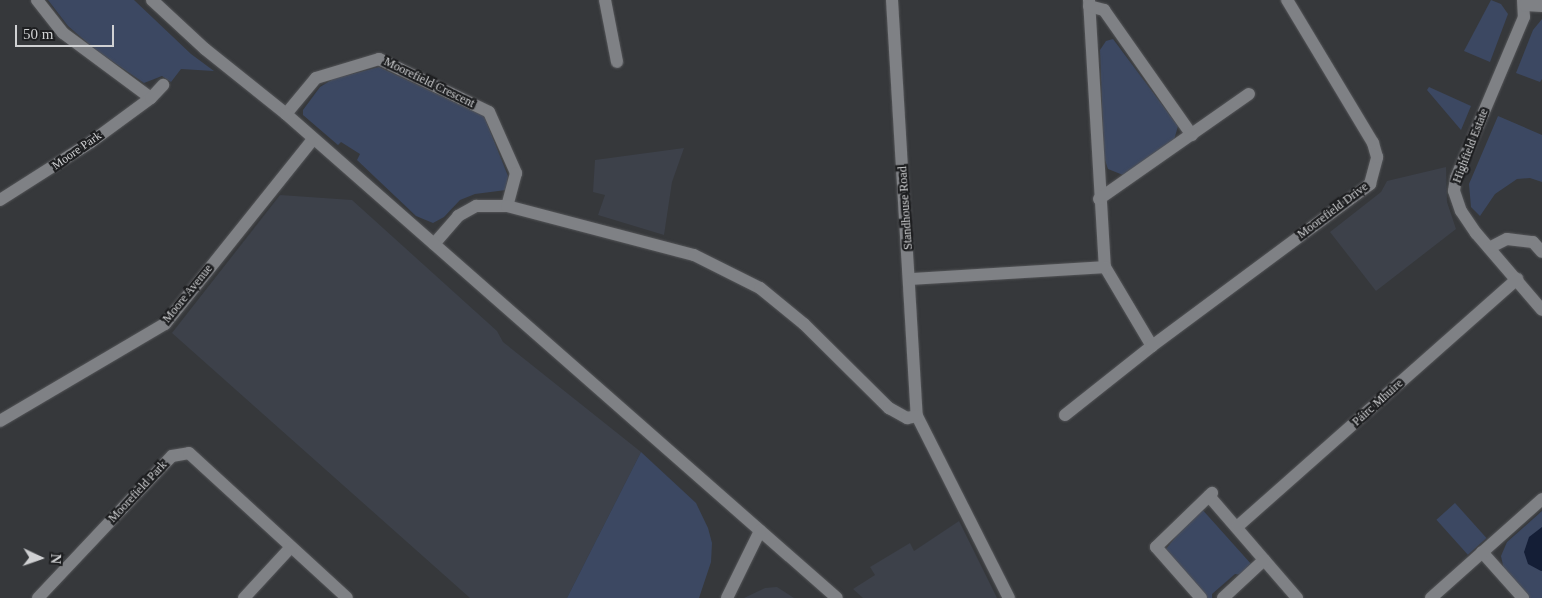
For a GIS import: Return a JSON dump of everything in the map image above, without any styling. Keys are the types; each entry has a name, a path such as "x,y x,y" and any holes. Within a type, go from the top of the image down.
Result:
{"street":[{"path":"37,0 63,33 151,98"},
{"path":"152,0 205,49 286,114 837,598"},
{"path":"605,0 617,62"},
{"name":"Standhouse Road","path":"892,0 911,279 917,416"},
{"name":"Moorefield Drive","path":"1065,415 1152,346 1370,184 1376,171 1377,157 1373,143 1287,0"},
{"path":"1152,346 1105,267 1099,199 1089,3 1104,10 1192,135"},
{"path":"1524,3 1542,6"},
{"name":"Highfield Estate","path":"1524,3 1524,17 1456,178 1454,191 1461,211 1489,248 1542,310"},
{"name":"Moorefield Crescent","path":"286,114 316,78 379,59 489,112 516,173 507,206"},
{"name":"Moore Park","path":"0,200 91,142 151,98 163,85"},
{"path":"1099,199 1249,94"},
{"name":"Moore Avenue","path":"0,421 165,324 313,139"},
{"path":"434,244 458,216 470,209 476,206 507,206 694,254 760,288 804,324 889,408 907,418 917,416 1009,598"},
{"path":"1489,248 1507,240 1533,242 1542,252"},
{"path":"911,279 1105,267"},
{"name":"Páirc Mhuire","path":"1238,526 1517,279"},
{"name":"Moorefield Park","path":"38,598 172,456 189,453 347,598"},
{"path":"1201,598 1156,547 1211,494 1297,598"},
{"path":"1430,598 1542,500"},
{"path":"727,598 760,531"},
{"path":"244,598 291,547"},
{"path":"1482,552 1523,598"},
{"path":"1223,598 1264,560"}],"shaded area":[{"path":"48,0 134,0 191,54 214,71 181,69 171,82 162,76 144,83 96,50 68,26"},
{"path":"1491,0 1501,4 1508,14 1490,62 1464,51"},
{"path":"1542,19 1542,79 1540,82 1516,73 1533,30"},
{"path":"1113,39 1178,126 1174,140 1123,175 1108,169 1104,157 1100,50 1106,41"},
{"path":"379,67 484,116 508,176 506,190 475,194 460,200 444,217 433,223 416,216 357,160 360,154 341,142 338,145 303,115 303,110 320,87 333,79"},
{"path":"1429,87 1471,106 1461,130 1427,90"},
{"path":"1498,116 1542,135 1542,182 1530,178 1517,179 1495,194 1480,216 1471,207 1469,184"},
{"path":"684,148 672,182 664,235 598,215 605,195 593,192 595,160"},
{"path":"1446,167 1447,202 1456,229 1376,291 1330,232 1381,192 1387,181"},
{"path":"280,195 352,200 497,331 503,342 641,452 567,598 470,598 172,333"},
{"path":"641,452 696,503 708,528 712,543 711,562 699,598 567,598"},
{"path":"1455,503 1486,538 1468,555 1436,520"},
{"path":"1200,507 1252,565 1242,575 1235,574 1212,594 1212,598 1207,598 1165,550"},
{"path":"1542,511 1542,598 1529,598 1504,570 1501,556 1507,542"},
{"path":"959,521 997,598 863,598 853,589 875,575 870,567 910,543 914,551"},
{"path":"1542,527 1541,571 1528,564 1524,552 1529,537"},
{"path":"777,587 794,598 744,598 765,588"}]}
